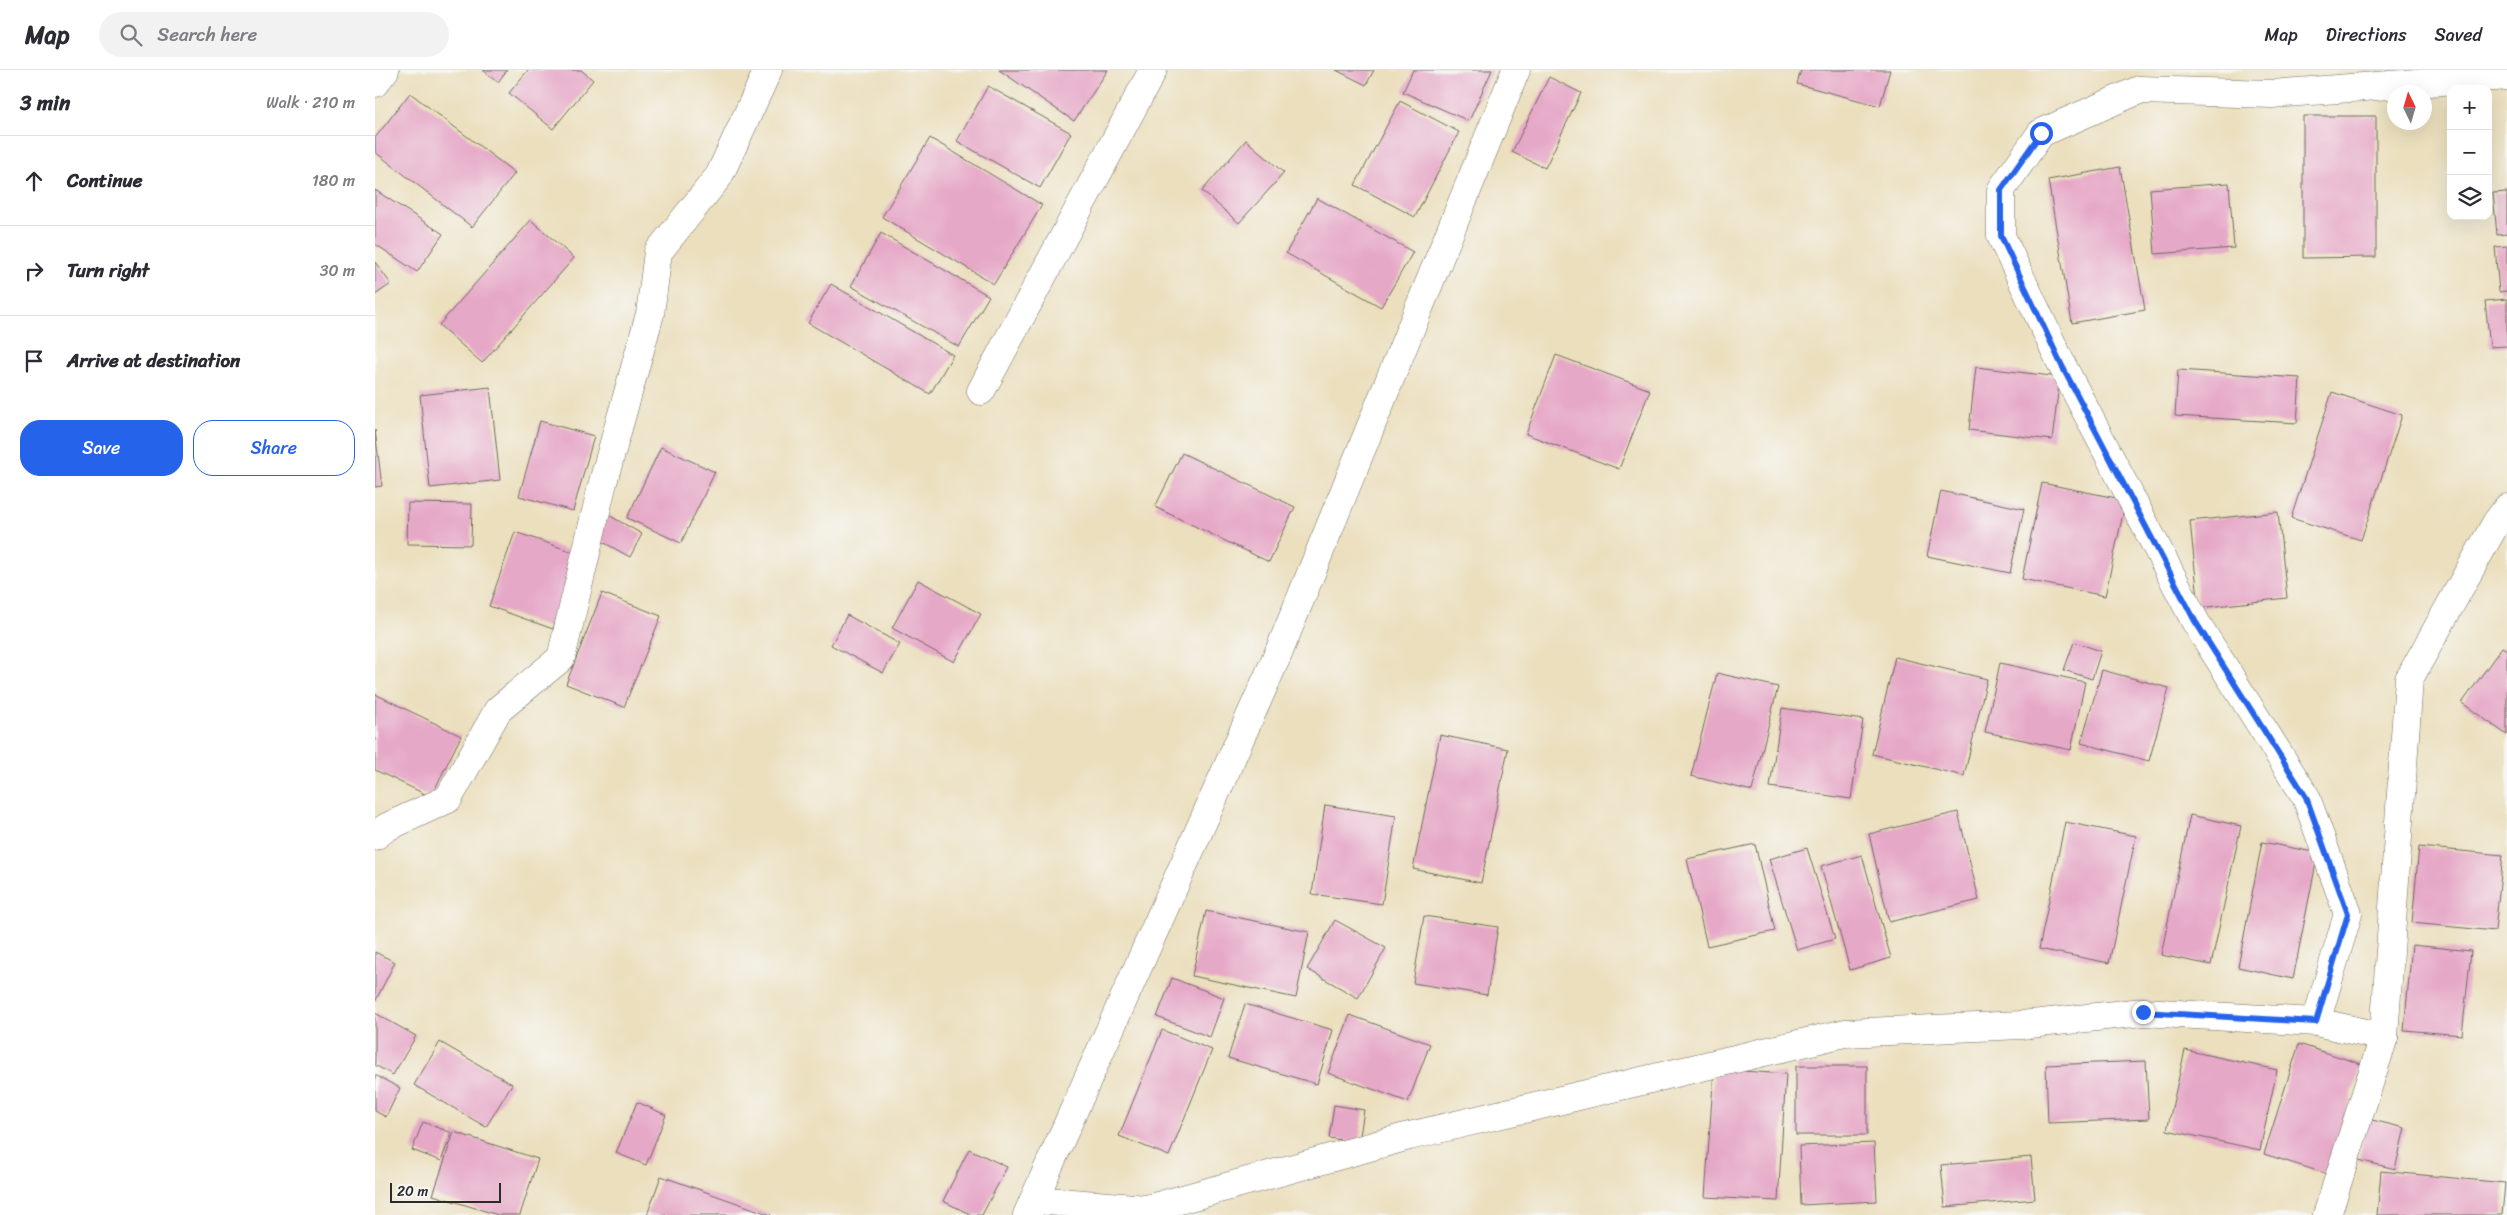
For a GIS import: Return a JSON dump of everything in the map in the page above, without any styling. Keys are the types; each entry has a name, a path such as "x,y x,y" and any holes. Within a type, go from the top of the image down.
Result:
{"street":[{"path":"375,83 385,70"},
{"path":"375,836 387,827 448,799 498,710 561,658 603,482 650,314 658,252 719,176 768,70"},
{"path":"981,391 1153,70"},
{"path":"1515,70 1278,654 1031,1208 1147,1210 1409,1136 1845,1033 2021,1025 2143,1012 2316,1022 2384,1037"},
{"path":"2316,1022 2348,914 2306,797 2195,621 2062,366 2001,236 2001,190 2041,133 2136,80 2272,94 2496,74"},
{"path":"2327,1215 2384,1037 2409,679 2496,523 2507,508"}],"building":[{"path":"483,70 507,70 498,82"},
{"path":"528,70 581,70 593,80 553,129 509,93"},
{"path":"999,70 1108,70 1074,121"},
{"path":"1336,70 1374,70 1366,85"},
{"path":"1413,70 1492,70 1469,121 1403,92"},
{"path":"1801,70 1890,70 1880,106 1797,84"},
{"path":"1549,77 1581,93 1545,168 1512,152"},
{"path":"988,86 1071,133 1040,188 957,141"},
{"path":"410,93 515,173 472,227 375,152 375,138"},
{"path":"1400,101 1459,132 1415,217 1355,185"},
{"path":"2303,116 2376,116 2376,257 2303,258"},
{"path":"930,138 1042,205 994,284 882,217"},
{"path":"1246,140 1284,173 1239,223 1202,191"},
{"path":"2120,167 2145,310 2072,323 2048,180"},
{"path":"2229,183 2234,248 2155,254 2150,189"},
{"path":"375,190 443,234 417,272 375,244"},
{"path":"2507,192 2507,234 2497,235 2493,193"},
{"path":"1317,198 1413,252 1381,307 1286,253"},
{"path":"531,220 574,258 482,363 439,325"},
{"path":"881,233 989,296 959,347 851,286"},
{"path":"2507,246 2507,291 2499,292 2495,247"},
{"path":"375,262 391,284 375,295"},
{"path":"831,284 953,355 930,394 808,323"},
{"path":"2507,299 2507,346 2490,347 2485,301"},
{"path":"1556,355 1650,390 1619,469 1526,434"},
{"path":"1976,367 2060,377 2052,440 1969,430"},
{"path":"2178,370 2300,378 2297,423 2175,416"},
{"path":"490,387 500,480 430,488 420,395"},
{"path":"2332,392 2402,415 2361,540 2291,518"},
{"path":"540,421 594,436 573,511 519,496"},
{"path":"375,430 382,486 375,487"},
{"path":"661,447 715,472 681,543 627,518"},
{"path":"1182,453 1295,507 1269,562 1155,507"},
{"path":"2042,483 2126,500 2105,596 2022,579"},
{"path":"1941,491 2024,509 2010,573 1927,556"},
{"path":"408,503 472,504 471,545 407,544"},
{"path":"2278,512 2287,598 2199,608 2190,521"},
{"path":"605,513 642,534 630,557 592,536"},
{"path":"515,532 579,554 553,629 489,606"},
{"path":"918,580 981,614 954,662 892,628"},
{"path":"602,593 661,616 624,707 566,684"},
{"path":"847,615 900,644 883,673 831,645"},
{"path":"2074,642 2101,651 2092,679 2064,670"},
{"path":"2502,647 2507,650 2507,735 2462,703"},
{"path":"1895,657 1987,679 1964,776 1872,754"},
{"path":"2000,663 2085,682 2071,750 1985,732"},
{"path":"2102,670 2169,688 2149,761 2081,743"},
{"path":"1717,673 1778,687 1752,791 1691,776"},
{"path":"375,694 461,736 431,797 375,770"},
{"path":"1782,708 1863,720 1851,799 1770,787"},
{"path":"1440,735 1508,749 1481,883 1413,869"},
{"path":"1325,805 1396,816 1382,904 1312,894"},
{"path":"1958,812 1979,900 1889,922 1869,834"},
{"path":"2190,815 2241,826 2211,965 2161,955"},
{"path":"2065,822 2136,836 2109,963 2039,949"},
{"path":"2262,842 2318,853 2293,979 2238,967"},
{"path":"1755,844 1775,931 1707,946 1687,859"},
{"path":"2419,847 2503,855 2495,931 2412,923"},
{"path":"1807,848 1835,939 1797,950 1769,859"},
{"path":"1862,855 1891,958 1850,970 1821,866"},
{"path":"1206,911 1309,932 1296,998 1192,976"},
{"path":"1424,916 1498,927 1487,995 1413,983"},
{"path":"1335,920 1386,948 1358,998 1307,969"},
{"path":"2412,945 2471,951 2462,1035 2404,1030"},
{"path":"375,952 395,962 375,1002"},
{"path":"1172,978 1224,998 1210,1037 1157,1017"},
{"path":"1245,1004 1333,1030 1317,1084 1228,1058"},
{"path":"375,1013 416,1036 393,1075 375,1065"},
{"path":"1350,1015 1430,1044 1408,1102 1328,1073"},
{"path":"1162,1030 1212,1050 1169,1156 1119,1136"},
{"path":"440,1042 512,1084 486,1127 414,1085"},
{"path":"2299,1044 2361,1064 2327,1174 2264,1154"},
{"path":"2185,1050 2277,1070 2260,1150 2167,1130"},
{"path":"2146,1061 2149,1119 2048,1123 2046,1065"},
{"path":"1796,1066 1867,1066 1867,1135 1796,1135"},
{"path":"1714,1069 1786,1074 1778,1201 1705,1197"},
{"path":"375,1075 400,1088 386,1117 375,1111"},
{"path":"637,1102 666,1115 646,1165 616,1153"},
{"path":"1334,1105 1364,1110 1359,1143 1329,1138"},
{"path":"2368,1119 2405,1128 2395,1169 2359,1160"},
{"path":"423,1122 452,1133 441,1161 412,1150"},
{"path":"454,1132 538,1159 520,1215 498,1215 433,1195"},
{"path":"1874,1143 1877,1201 1801,1205 1799,1146"},
{"path":"969,1149 1007,1167 982,1215 972,1215 943,1201"},
{"path":"2031,1157 2035,1199 1945,1207 1941,1165"},
{"path":"2381,1171 2505,1183 2502,1215 2377,1215"},
{"path":"661,1176 771,1215 647,1215"}],"route":[{"path":"2041,133 2001,190 2001,236 2062,366 2195,621 2306,797 2348,914 2316,1022 2143,1012"}]}
